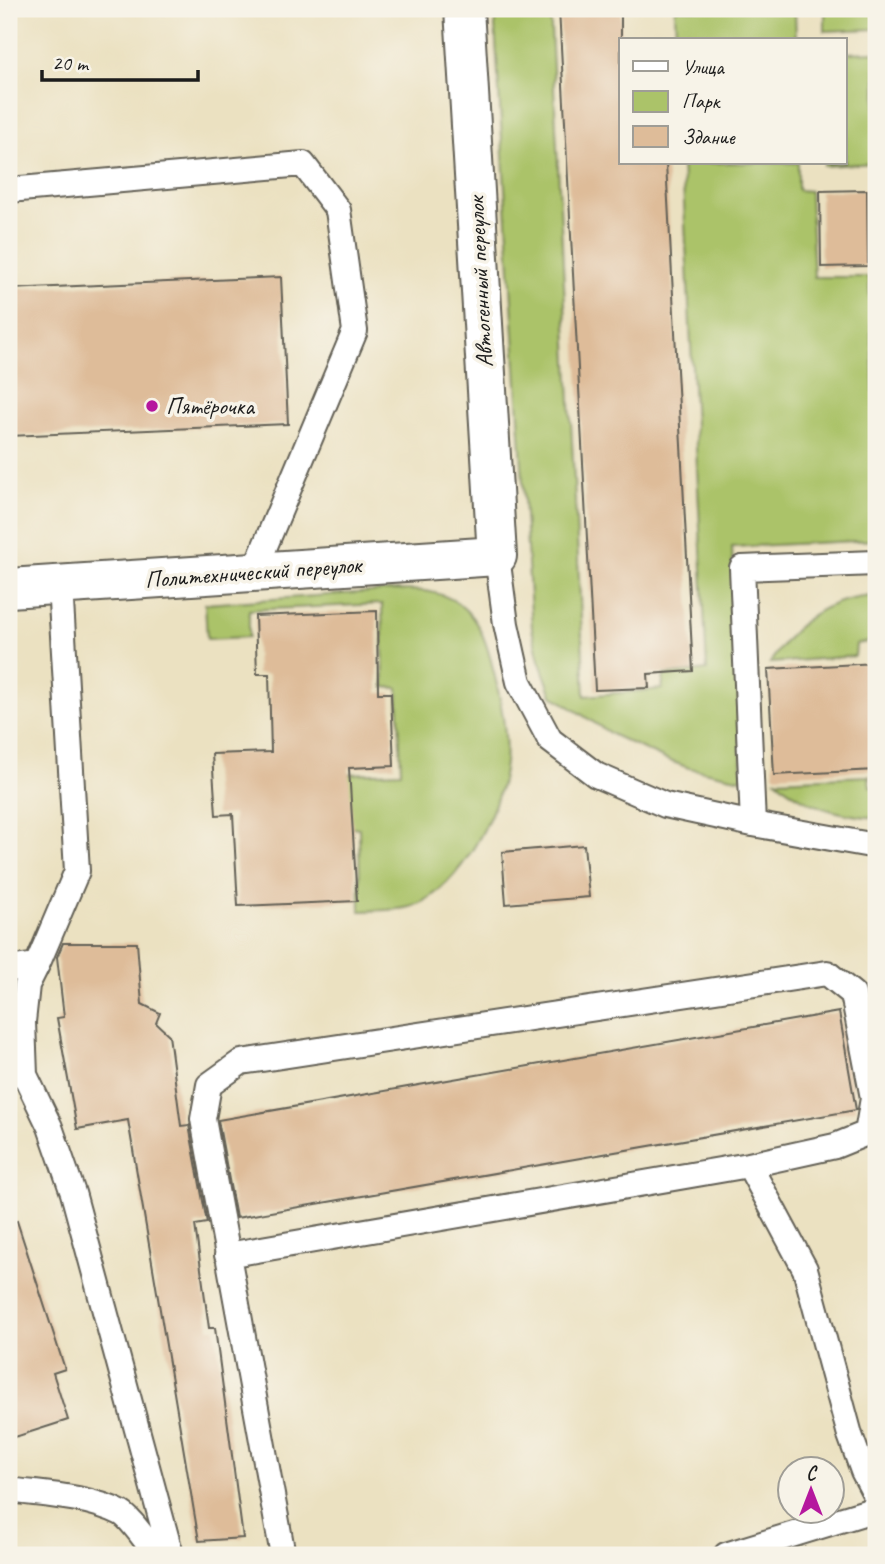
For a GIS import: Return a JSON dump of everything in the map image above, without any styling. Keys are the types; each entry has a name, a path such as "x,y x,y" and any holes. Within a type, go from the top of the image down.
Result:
{"street":[{"name":"Автогенный переулок","path":"464,9 496,556"},
{"name":"Политехнический переулок","path":"9,588 496,556"}],"lane":[{"path":"9,190 303,164 338,210 355,331 254,572"},
{"path":"496,556 506,624 519,682 550,740 596,775 665,805 876,846"},
{"path":"753,824 742,568 876,563"},
{"path":"9,1031 24,973 77,871 60,585"},
{"path":"24,973 23,1022 17,1074 50,1127 73,1193 171,1555"},
{"path":"227,1255 749,1165 835,1146 867,1133 873,1098 853,994 827,973 241,1062 209,1085 203,1119 227,1255 283,1555"},
{"path":"749,1165 805,1269 850,1436 876,1496"},
{"path":"9,1490 78,1499 123,1514 155,1555"},
{"path":"726,1555 876,1510"}],"green space":[{"path":"494,9 550,9 585,696 662,689 664,675 707,670 682,164 798,164 798,190 810,191 814,277 869,277 876,442 876,540 732,547 742,779 689,768 665,759 613,735 552,695 539,660 532,629"},
{"path":"675,9 795,9 796,38 676,38"},
{"path":"825,9 876,9 876,29 825,31"},
{"path":"876,52 876,163 824,166 846,164 846,53"},
{"path":"398,590 437,593 452,599 467,611 478,626 489,654 501,706 506,741 505,763 502,782 487,824 462,865 447,883 413,906 394,910 360,911 359,828 346,826 345,774 401,772 398,688 384,687 382,604 249,610 249,637 207,639 205,604"},
{"path":"874,596 876,641 856,644 855,656 770,663 790,635 813,615 840,602"},
{"path":"869,776 870,787 876,787 876,818 823,808 799,797 776,780"}],"building":[{"path":"559,9 621,9 619,164 666,164 693,671 648,674 649,688 595,690"},
{"path":"867,190 868,266 821,267 820,191"},
{"path":"281,277 288,424 9,436 9,289"},
{"path":"377,611 378,693 391,693 394,766 349,768 357,901 238,906 233,814 216,815 212,754 271,752 269,674 257,674 255,616"},
{"path":"876,663 876,770 774,775 768,669"},
{"path":"584,845 589,897 506,904 502,852"},
{"path":"63,943 137,943 142,1004 160,1013 156,1023 169,1035 181,1126 189,1125 207,1223 195,1225 209,1328 215,1328 243,1538 199,1541 128,1120 77,1129 57,1018 64,1017 57,957"},
{"path":"839,1012 856,1110 236,1218 218,1120"},
{"path":"17,1221 65,1369 53,1373 68,1420 9,1439 9,1223"}],"place":[{"name":"Пятёрочка","path":"152,406"}]}
